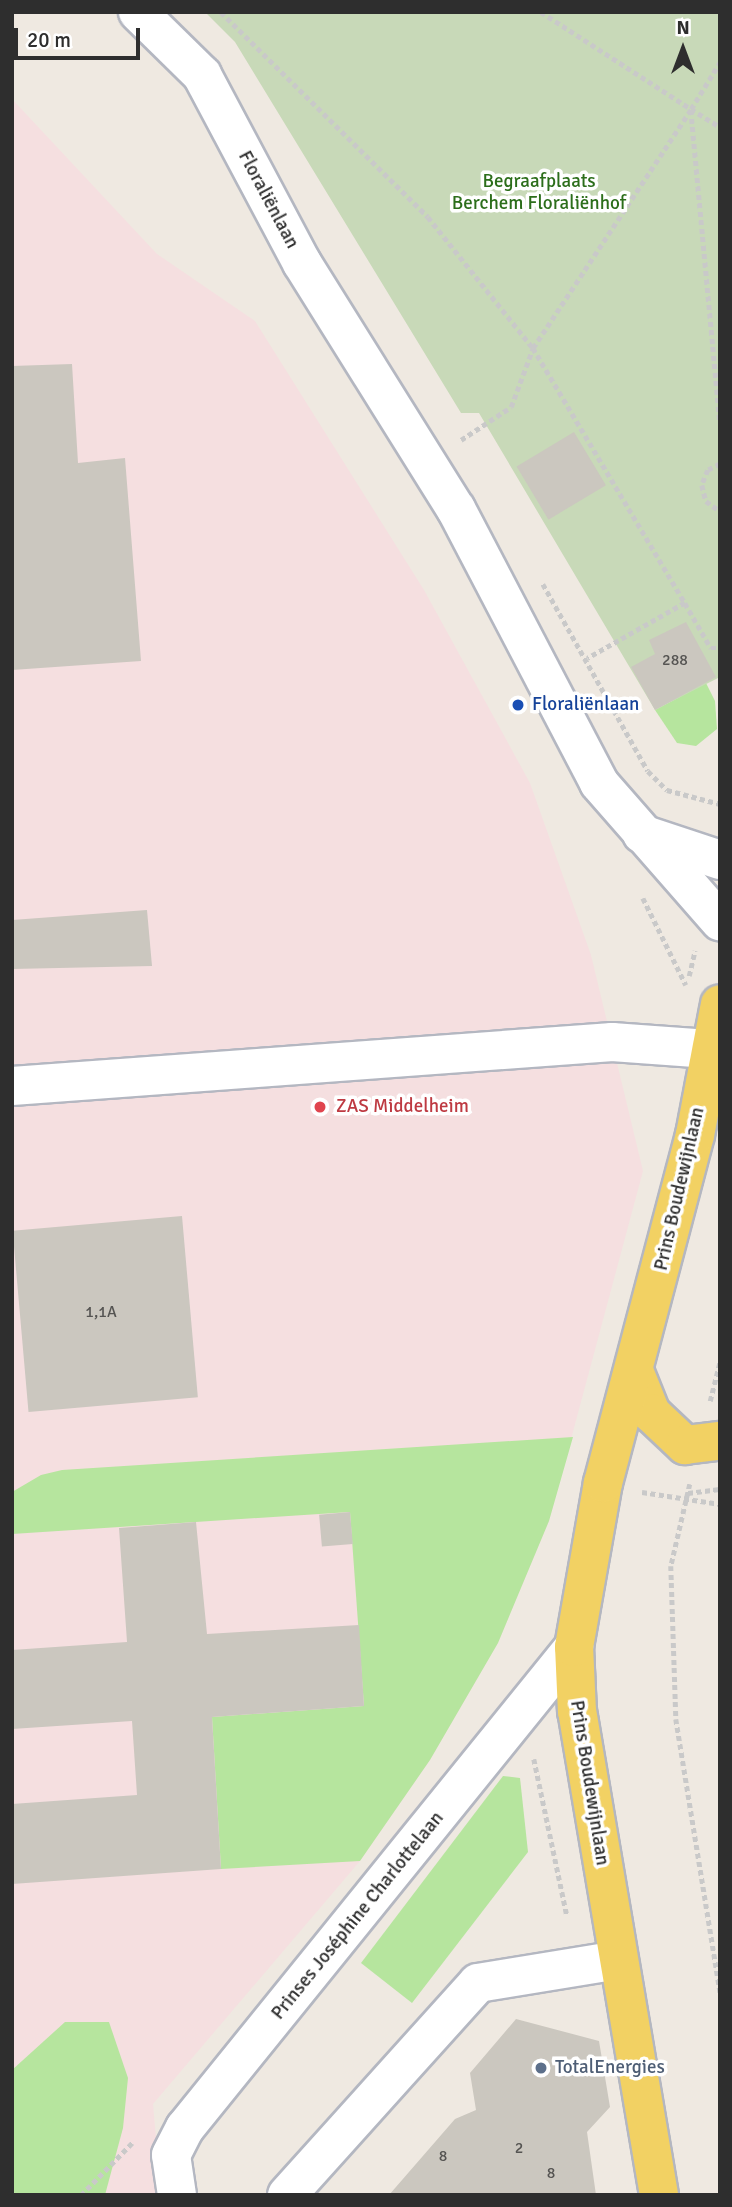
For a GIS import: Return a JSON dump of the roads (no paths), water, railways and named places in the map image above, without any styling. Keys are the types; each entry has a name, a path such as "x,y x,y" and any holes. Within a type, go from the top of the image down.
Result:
{"main road":[{"name":"Prins Boudewijnlaan","path":"659,2195 577,1712 574,1647 603,1483 635,1373 695,1135 709,1049 720,1004"},
{"path":"635,1373 651,1413 685,1445 720,1440"}],"street":[{"name":"Floraliënlaan","path":"138,12 202,75 302,263 425,459 599,783 638,833 720,921"},
{"path":"638,833 720,860"},
{"path":"12,1086 612,1042 709,1049"},
{"name":"Prinses Joséphine Charlottelaan","path":"177,2195 171,2155 185,2128 574,1647"},
{"path":"287,2195 478,1983 618,1960"}],"place":[{"name":"Floraliënlaan","path":"518,705"},
{"name":"ZAS Middelheim","path":"320,1107"},
{"name":"TotalEnergies","path":"541,2068"}],"park label":[{"name":"Begraafplaats Berchem Floraliënhof","path":"539,193"}]}
